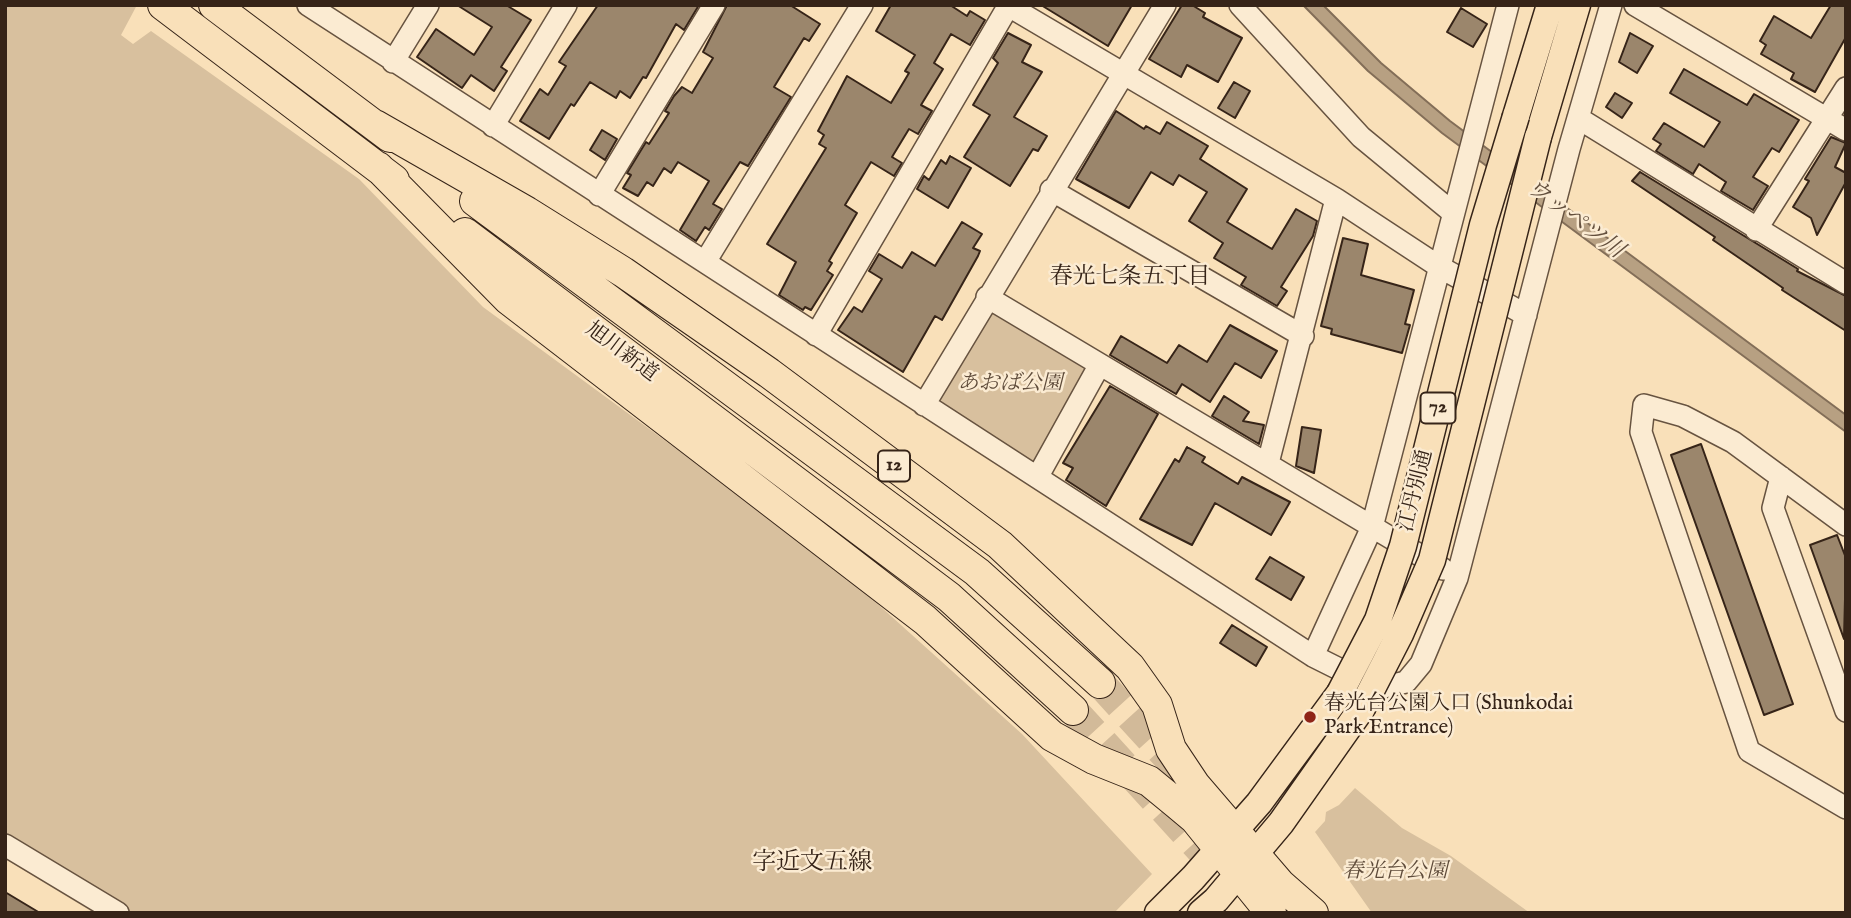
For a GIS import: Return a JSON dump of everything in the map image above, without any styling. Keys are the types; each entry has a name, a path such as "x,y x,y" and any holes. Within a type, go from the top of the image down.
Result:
{"highway":[{"name":"旭川新道","path":"163,5 619,352 949,597 1073,710"},
{"name":"旭川新道","path":"214,5 620,310 977,572 1100,683"},
{"name":"12","path":"375,125 527,212 623,272 769,373 1000,545 1130,667 1157,705 1171,749 1226,841 1246,864 1313,913"},
{"name":"12","path":"378,167 508,299 925,620 1052,736 1094,759 1149,781 1226,841"},
{"name":"12","path":"1246,864 1271,913"}],"main road":[{"name":"江丹別通","path":"1158,913 1226,841 1301,749 1340,693 1378,620 1404,546 1483,225 1550,5"},
{"name":"江丹別通","path":"1201,913 1246,864 1297,801 1362,708 1400,634 1432,560 1538,137 1577,5"}],"street":[{"path":"308,5 1313,656 1369,684 1384,687 1406,682 1421,664 1457,578 1569,149 1611,5"},
{"path":"393,62 428,5"},
{"path":"493,127 566,5"},
{"path":"599,195 714,5"},
{"path":"705,262 862,5"},
{"path":"816,335 1008,5 1336,200 1438,266 1526,315"},
{"path":"924,405 987,296 1165,5"},
{"path":"1240,5 1361,137 1454,205"},
{"path":"1313,656 1372,527 1508,5"},
{"path":"1635,5 1846,130"},
{"path":"1756,230 1846,88"},
{"path":"1578,118 1846,283"},
{"path":"1052,190 1303,335"},
{"path":"1268,463 1336,200"},
{"path":"987,296 1099,366 1268,463 1457,578"},
{"path":"1038,476 1099,366"},
{"path":"1846,525 1733,442 1693,421 1644,405 1641,432 1749,751 1846,808"},
{"path":"1782,477 1773,508 1846,711"},
{"path":"5,845 118,913"}],"green space":[{"path":"5,5 137,5 121,35 133,44 151,31 359,179 483,307 678,450 871,598 1022,734 1152,874 1114,913 94,913 5,859"},
{"name":"あおば公園","path":"987,297 1099,366 1038,476 924,405"},
{"name":"春光台公園","path":"1355,788 1402,828 1451,856 1530,913 1372,913 1315,832 1325,821 1326,812 1339,805"}],"water":[{"name":"ウッペツ川","path":"1303,5 1323,5 1381,63 1450,121 1846,415 1846,432 1442,133 1368,71"}],"building":[{"path":"457,5 506,5 531,20 501,67 507,71 494,91 471,75 462,88 417,57 436,29 474,55 492,27"},
{"path":"598,5 699,5 684,30 676,24 646,78 643,77 630,98 620,91 616,98 590,82 574,106 571,104 549,139 520,121 540,89 548,95 566,66 559,62"},
{"path":"727,5 790,5 820,24 809,41 804,38 774,87 791,97 748,166 740,162 713,204 722,209 709,230 705,227 696,241 680,230 709,181 678,162 671,173 664,168 653,186 647,182 638,196 623,188 631,175 627,173 646,142 649,144 669,113 665,111 674,96 682,87 692,93 713,58 703,52"},
{"path":"891,5 950,5 967,16 970,11 985,20 970,45 951,34 934,63 943,69 921,105 932,111 918,134 909,129 892,157 902,163 894,176 871,162 845,205 857,213 829,261 832,263 827,271 833,275 811,310 805,307 803,310 779,295 796,262 767,244 826,148 819,144 824,135 818,131 847,76 891,103 909,73 905,71 915,55 876,31"},
{"path":"1041,5 1132,5 1108,46"},
{"path":"1182,5 1192,5 1205,13 1203,17 1242,38 1218,82 1187,65 1181,77 1149,59"},
{"path":"1831,5 1846,5 1846,37 1815,92 1791,79 1794,73 1761,54 1766,45 1760,41 1774,16 1811,38"},
{"path":"1461,8 1487,24 1473,47 1447,32"},
{"path":"1008,33 1031,45 1022,62 1042,72 1014,117 1047,136 1038,151 1033,149 1010,186 964,157 990,115 973,105 998,63 993,58"},
{"path":"1630,33 1653,46 1637,73 1619,62"},
{"path":"1684,69 1747,105 1754,94 1799,120 1779,152 1772,148 1753,177 1768,186 1753,210 1721,191 1726,182 1699,164 1693,174 1656,151 1661,144 1653,139 1664,123 1704,147 1720,122 1670,93"},
{"path":"1234,82 1250,91 1235,118 1218,108"},
{"path":"1615,93 1632,103 1622,118 1606,107"},
{"path":"1116,111 1144,129 1146,126 1160,134 1167,122 1208,146 1200,159 1247,189 1227,222 1272,249 1296,209 1317,221 1313,236 1281,287 1287,291 1277,306 1241,285 1246,277 1214,258 1223,243 1189,221 1207,192 1179,175 1173,185 1151,172 1129,208 1076,179"},
{"path":"602,130 617,139 605,160 590,150"},
{"path":"1831,137 1846,143 1835,167 1846,173 1846,182 1817,235 1811,218 1793,207 1809,181 1805,179"},
{"path":"950,156 971,168 948,208 917,189 924,176 929,180 941,160 946,164"},
{"path":"1640,172 1798,269 1797,271 1846,296 1846,331 1782,290 1783,288 1713,240 1715,237 1632,181"},
{"path":"962,222 982,234 973,248 980,251 942,320 935,316 903,372 838,330 854,307 862,312 882,279 869,271 879,254 902,268 912,252 935,266"},
{"path":"1343,238 1368,244 1361,275 1414,290 1405,324 1410,325 1402,353 1331,334 1332,329 1321,326"},
{"path":"1230,325 1277,351 1261,378 1235,363 1210,402 1182,384 1176,394 1110,355 1121,336 1167,363 1179,345 1207,362"},
{"path":"1110,386 1158,414 1106,506 1066,480 1073,468 1063,463"},
{"path":"1224,396 1249,412 1243,421 1264,425 1259,444 1212,416"},
{"path":"1302,427 1321,430 1314,473 1296,466"},
{"path":"1701,444 1793,704 1764,715 1671,455"},
{"path":"1187,447 1205,457 1202,462 1238,484 1242,477 1290,502 1271,535 1215,503 1192,545 1140,519 1175,459 1179,462"},
{"path":"1837,535 1846,558 1844,639 1810,545"},
{"path":"1270,557 1304,577 1291,600 1256,579"},
{"path":"1232,625 1267,647 1256,666 1220,643"},
{"path":"5,892 40,913 5,913"}],"tunnel":[{"path":"1100,683 1180,771"},
{"path":"1073,710 1222,873"}],"place":[{"name":"春光台公園入口 (Shunkodai Park Entrance)","path":"1310,717"}],"district":[{"name":"春光七条五丁目","path":"1130,278"},
{"name":"字近文五線","path":"812,864"}]}
